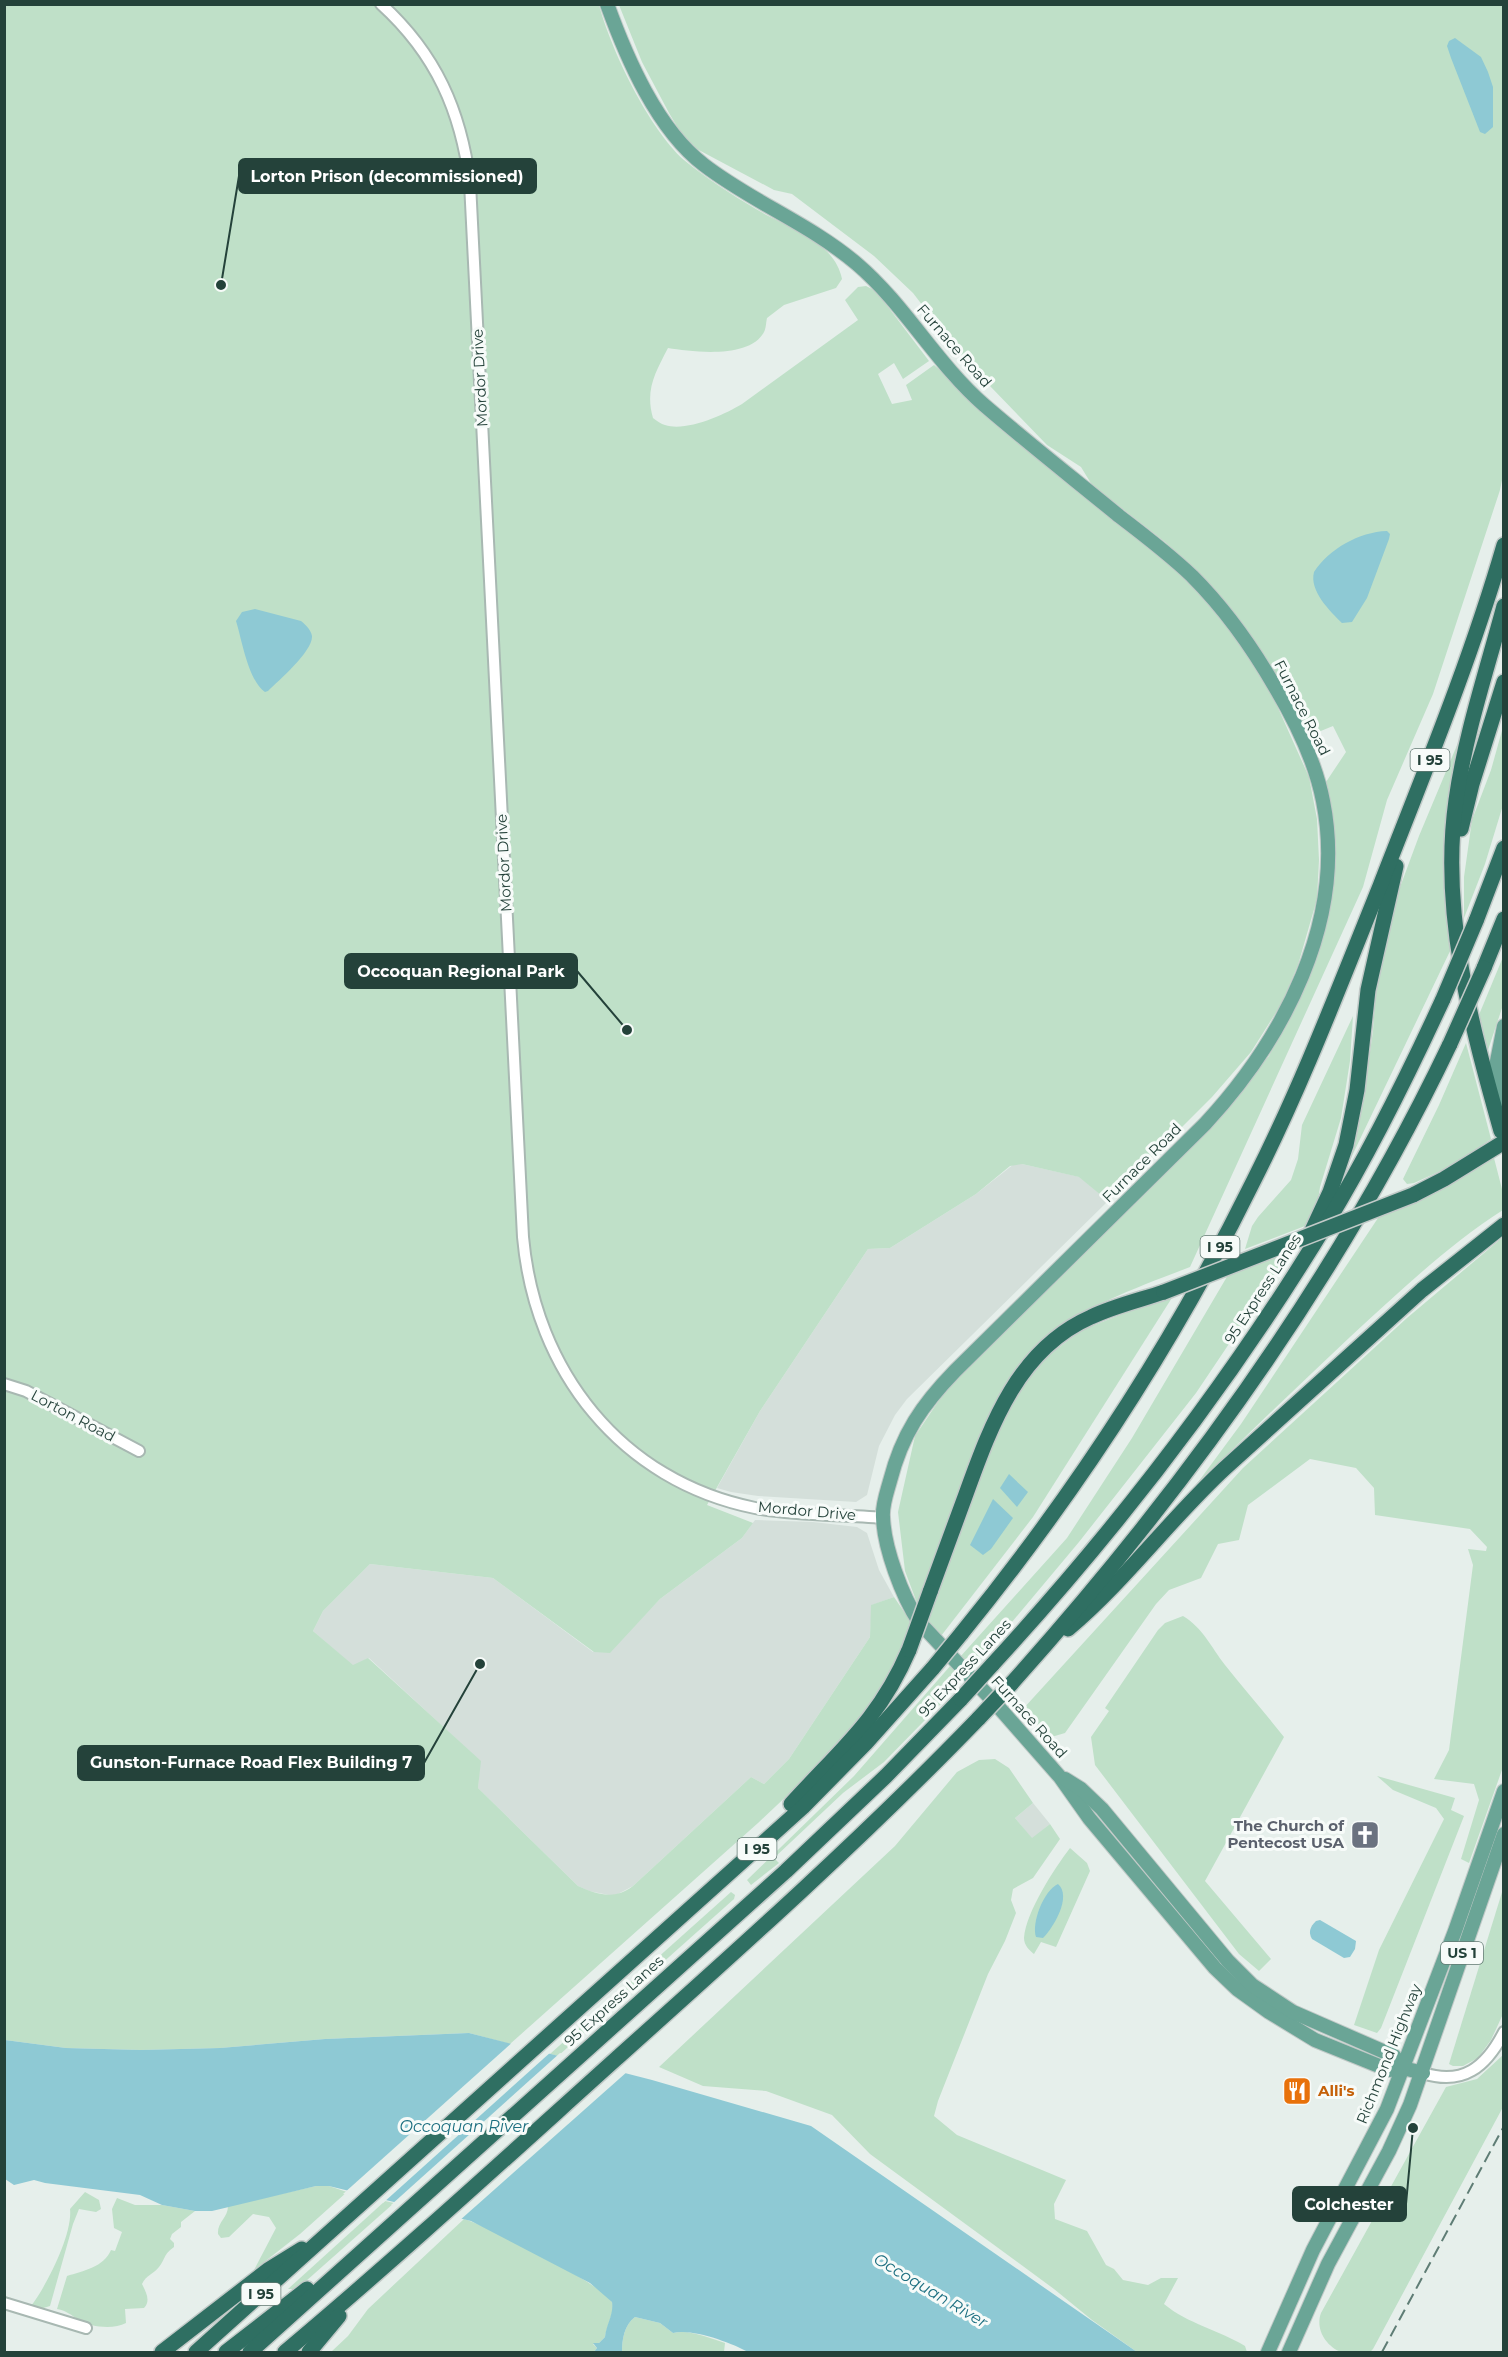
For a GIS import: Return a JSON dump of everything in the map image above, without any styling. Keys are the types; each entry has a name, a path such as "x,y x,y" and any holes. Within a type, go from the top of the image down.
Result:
{"highway":[{"name":"I 95","path":"196,2352 743,1862 858,1751 933,1668 1044,1528 1146,1377 1210,1266 1256,1178 1301,1081 1406,819 1473,644 1503,545"},
{"path":"743,1862 793,1802 869,1721 892,1686 909,1650 989,1430 1018,1379 1044,1350 1090,1317 1164,1292 1413,1195 1478,1159 1502,1138 1474,1034 1454,912 1452,850 1456,801 1463,759 1503,606"},
{"path":"1454,912 1456,869 1465,812 1503,682"},
{"path":"1284,1293 1330,1192 1346,1145 1357,1090 1373,963 1406,819"},
{"name":"95 Express Lanes","path":"250,2352 828,1832 961,1699 1054,1598 1179,1442 1284,1293 1330,1219 1399,1091 1443,999 1476,921 1503,848"},
{"path":"285,2352 408,2246 849,1849 979,1718 1034,1658 1185,1474 1287,1333 1376,1188 1450,1044 1503,919"},
{"path":"1034,1658 1090,1611 1198,1493 1224,1469 1422,1290 1503,1226"},
{"path":"162,2352 277,2263 325,2236"},
{"path":"226,2352 373,2241"},
{"path":"309,2352 373,2277"}],"main road":[{"name":"Furnace Road","path":"607,4 620,39 648,94 682,146 702,164 727,181 823,238 860,266 886,292 968,390 1056,465 1161,548 1215,601 1252,650 1294,722 1313,765 1325,809 1328,856 1325,895 1321,916 1297,986 1267,1046 1229,1098 1205,1124 955,1371 925,1404 901,1445 887,1493 883,1518 897,1576 909,1607 919,1622 1060,1777 1089,1818 1215,1968 1237,1989 1298,2031 1386,2069 1403,2068 1422,2073"},
{"path":"1502,1138 1497,1080 1499,1043 1503,1026"},
{"name":"Furnace Road","path":"1060,1777 1081,1789 1102,1809 1242,1976 1275,2001 1331,2030 1394,2056 1403,2068"},
{"name":"Richmond Highway","path":"1268,2352 1295,2289 1375,2134 1403,2068 1503,1791"},
{"name":"US 1","path":"1289,2352 1328,2264 1389,2151 1422,2073 1503,1834"},
{"path":"1200,1950 1211,1940"}],"street":[{"name":"Mordor Drive","path":"381,4 414,40 442,84 462,135 470,183 523,1238 528,1277 538,1318 559,1364 589,1407 624,1443 667,1474 707,1494 753,1508 883,1518"},
{"name":"Lorton Road","path":"4,1384 26,1390 139,1451"},
{"name":"Furnace Road","path":"1422,2073 1444,2078 1471,2071 1490,2056 1503,2032"},
{"path":"4,2303 86,2328"}],"shaded area":[{"path":"1014,1164 1080,1177 1108,1201 907,1399 895,1415 879,1446 867,1495 856,1502 758,1496 717,1488 760,1411 868,1249 890,1248 976,1194"},
{"path":"755,1520 813,1522 857,1527 867,1533 879,1570 894,1597 872,1605 870,1637 789,1759 764,1784 751,1777 633,1886 614,1896 589,1891 578,1886 478,1788 480,1761 369,1658 353,1666 313,1631 323,1611 370,1564 493,1578 593,1652 637,1623 660,1599 742,1538"},
{"path":"1033,1803 1050,1824 1032,1839 1015,1818"}],"green space":[{"path":"5,5 599,5 612,44 633,88 671,146 684,160 719,186 819,245 830,254 842,279 836,288 784,305 767,318 764,332 757,341 747,346 720,352 668,348 655,374 651,390 653,418 665,425 683,426 705,421 742,404 858,320 845,300 858,287 866,286 876,291 929,361 903,379 894,363 878,374 892,404 912,400 906,385 934,365 1186,579 1207,600 1261,670 1309,777 1317,819 1319,860 1317,899 1298,965 1282,1003 1251,1052 1212,1097 1108,1201 1079,1177 1022,1164 1010,1166 976,1194 890,1248 868,1249 760,1411 707,1505 753,1523 742,1538 660,1599 610,1653 594,1652 493,1578 370,1564 323,1611 313,1631 353,1665 368,1658 481,1761 478,1788 578,1886 606,1895 620,1893 633,1886 751,1777 764,1784 789,1759 870,1637 871,1605 894,1597 911,1622 901,1654 878,1697 829,1756 758,1823 510,2044 469,2033 325,2039 220,2048 141,2050 66,2048 5,2040"},
{"path":"619,5 1503,5 1503,475 1433,694 1387,800 1363,887 1190,1267 1092,1308 1057,1330 1025,1358 1001,1392 983,1428 917,1603 905,1571 898,1512 915,1436 950,1384 1149,1190 1269,1056 1322,941 1335,846 1326,782 1346,752 1333,726 1311,735 1216,593 1195,570 1165,542 1092,485 1081,467 1047,445 962,357 913,293 874,256 792,194 774,190 695,148 681,133 669,113 642,62"},
{"path":"1503,727 1503,805 1485,864 1464,918 1464,877 1472,820 1491,770"},
{"path":"1460,738 1448,899 1451,949 1339,1183 1364,1094 1373,1031 1376,988 1396,898"},
{"path":"1503,957 1503,1005 1486,1056 1476,1022"},
{"path":"1353,1016 1350,1061 1341,1118 1318,1200 1305,1226 1245,1249 1252,1226 1258,1217 1291,1180 1298,1159 1302,1125"},
{"path":"1466,1043 1491,1139 1456,1164 1407,1184 1403,1179"},
{"path":"1494,1158 1503,1193 1503,1210 1462,1239 1405,1287 1290,1393 1193,1489 1241,1424 1380,1215"},
{"path":"1503,1237 1503,1767 1469,1863 1461,1859 1479,1800 1474,1784 1434,1779 1449,1750 1473,1565 1468,1549 1486,1551 1487,1547 1470,1529 1375,1515 1374,1488 1356,1468 1310,1459 1248,1505 1239,1540 1218,1544 1201,1578 1169,1590 1156,1604 1065,1733 1048,1738 1023,1709 1243,1468 1407,1318"},
{"path":"1296,1244 1196,1393 1079,1542 971,1671 960,1657 1067,1538 1132,1438 1228,1275"},
{"path":"1175,1293 1033,1517 941,1636 928,1622 953,1547 990,1450 1006,1413 1024,1385 1045,1358 1082,1330"},
{"path":"1183,1616 1201,1632 1284,1737 1205,1881 1271,1959 1259,1971 1239,1954 1095,1765 1091,1737 1109,1711 1105,1708 1158,1630 1165,1623"},
{"path":"951,1665 965,1679 884,1762 843,1793 774,1858 779,1863 751,1885 747,1880 854,1776"},
{"path":"995,1759 1009,1768 1033,1803 1015,1818 1032,1838 1050,1824 1060,1839 1033,1878 1013,1889 1011,1900 1016,1913 988,1974 934,2116 957,2135 1066,2180 1054,2204 1055,2219 1087,2231 1106,2265 1114,2269 1123,2280 1148,2285 1161,2278 1178,2278 1164,2304 1183,2317 1245,2346 1247,2352 1137,2352 870,2154 832,2115 766,2091 703,2086 659,2067 895,1846 957,1772 979,1760"},
{"path":"1377,1776 1455,1798 1451,1810 1464,1816 1381,2028 1377,2033 1354,2025 1379,1950 1444,1819 1436,1808 1393,1790"},
{"path":"1070,1848 1087,1863 1090,1871 1056,1947 1041,1942 1034,1954 1024,1941 1030,1916 1049,1879"},
{"path":"1503,1889 1503,2014 1491,2040 1478,2058 1463,2066 1453,2066 1449,2064"},
{"path":"731,1892 735,1895 734,1899 558,2056 550,2054"},
{"path":"1503,2055 1503,2107 1373,2349 1370,2352 1351,2354 1336,2349 1323,2336 1319,2325 1321,2313 1446,2087 1477,2079"},
{"path":"316,2186 329,2186 347,2192 300,2234 254,2270 276,2228 269,2217 253,2214 229,2237 221,2238 218,2234 228,2206"},
{"path":"85,2192 99,2200 101,2209 96,2212 79,2209 50,2306 40,2309 31,2306 51,2274 63,2246 70,2220 70,2209"},
{"path":"117,2198 135,2205 162,2205 195,2211 181,2222 181,2227 172,2234 170,2239 174,2247 142,2284 147,2299 144,2308 125,2309 126,2323 121,2325 95,2326 57,2309 67,2276 92,2268 103,2261 111,2250 115,2251 122,2232 114,2228 112,2209"},
{"path":"385,2201 394,2203 297,2289 288,2289"},
{"path":"464,2219 543,2256 588,2283 612,2302 613,2309 605,2337 599,2343 593,2344 597,2348 594,2352 331,2352 348,2336 368,2309"},
{"path":"635,2317 660,2323 673,2333 693,2333 725,2343 724,2352 622,2352 626,2328"}],"water":[{"path":"1455,38 1481,57 1493,87 1493,127 1485,134 1480,132 1447,46 1449,41"},
{"path":"1387,531 1390,534 1389,539 1367,598 1352,622 1342,623 1317,593 1313,579 1314,572 1328,556 1346,543 1376,532"},
{"path":"255,609 301,621 312,636 311,642 301,657 280,680 265,692 254,679 236,621 242,612"},
{"path":"1009,1474 1028,1492 1017,1507 1000,1488"},
{"path":"993,1499 1013,1518 991,1549 983,1555 970,1545"},
{"path":"1058,1884 1063,1896 1060,1911 1043,1938 1036,1937 1035,1924 1040,1907 1048,1893"},
{"path":"1320,1920 1356,1941 1355,1949 1350,1957 1344,1958 1312,1939 1311,1927"},
{"name":"Occoquan River","path":"469,2033 652,2080 811,2126 1137,2352 748,2352 701,2334 673,2333 660,2323 635,2317 626,2328 622,2352 594,2352 597,2348 593,2343 599,2343 605,2337 612,2302 590,2283 471,2221 329,2186 316,2186 212,2211 195,2211 162,2205 140,2195 34,2180 14,2185 5,2179 5,2040 66,2048 141,2050 220,2048 325,2039"}],"pier":[{"path":"514,2041 552,2051 383,2203 343,2194"},
{"path":"560,2053 628,2071 459,2221 391,2205"}],"railway":[{"path":"1382,2352 1504,2126"}],"place":[{"name":"Lorton Prison (decommissioned)","path":"221,285"},
{"name":"Occoquan Regional Park","path":"627,1030"},
{"name":"Gunston-Furnace Road Flex Building 7","path":"480,1664"},
{"name":"The Church of Pentecost USA","path":"1365,1835"},
{"name":"Alli's","path":"1297,2091"},
{"name":"Colchester","path":"1413,2128"}]}
